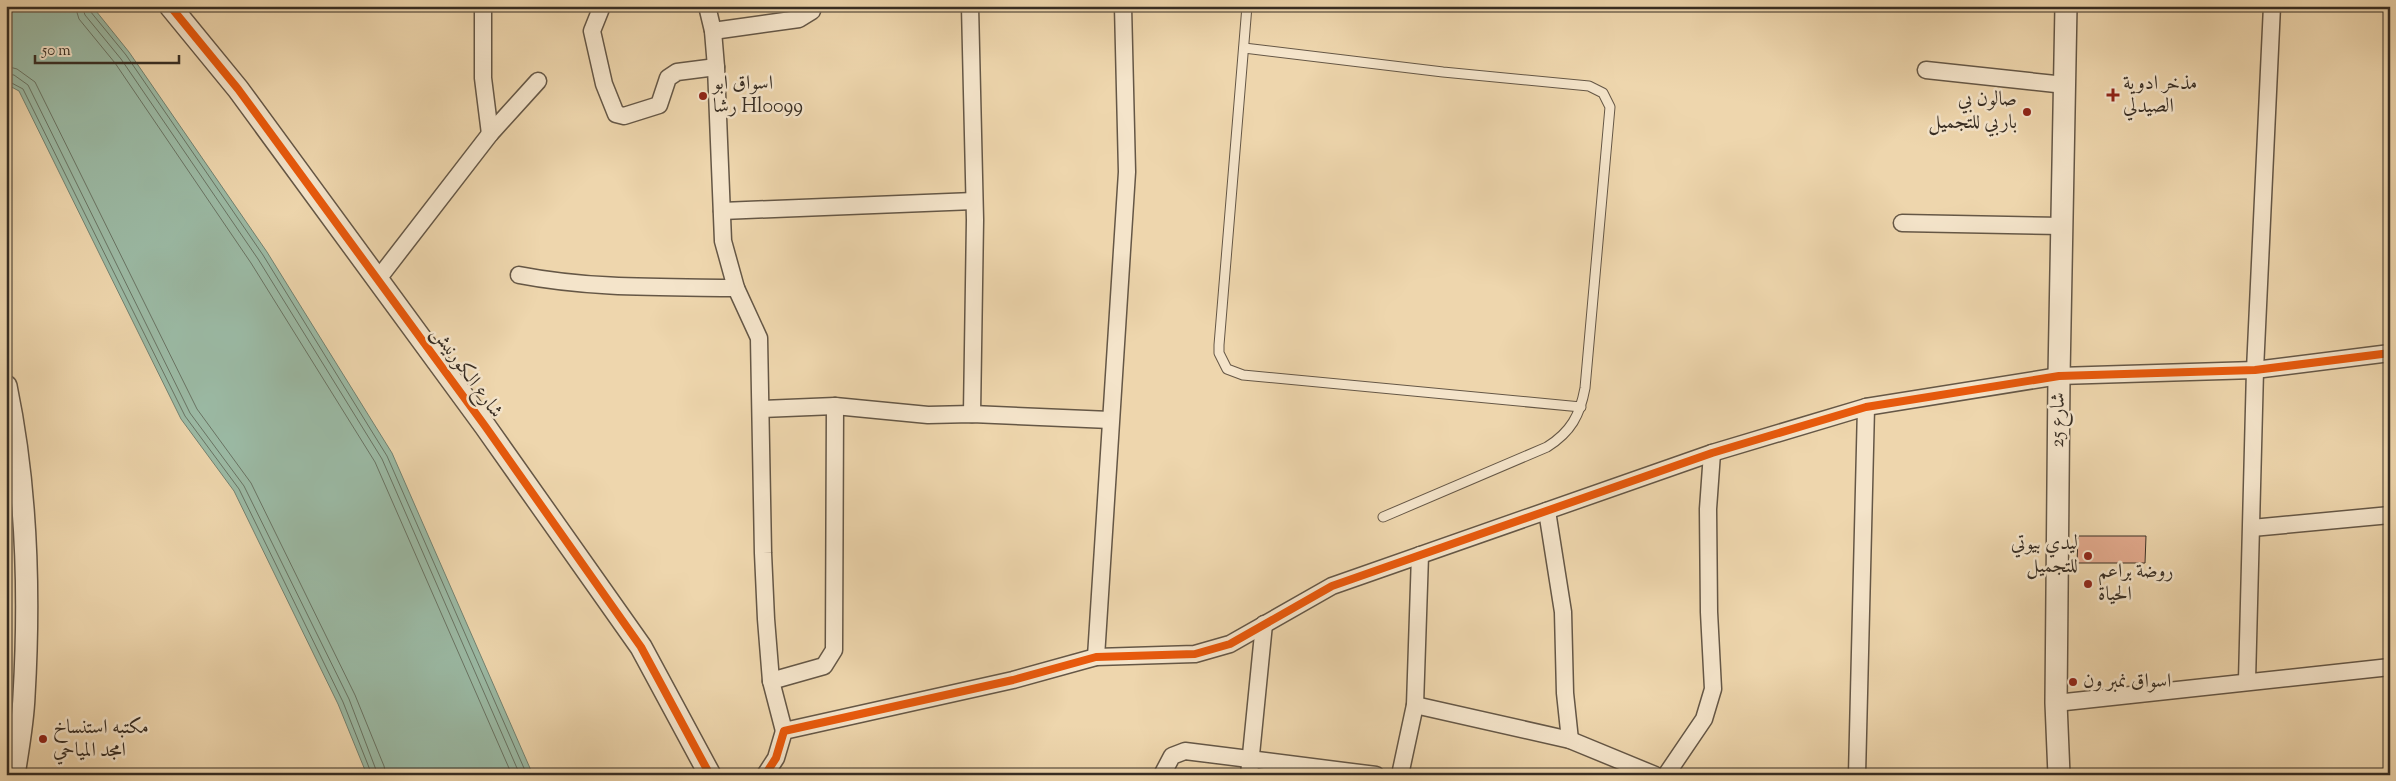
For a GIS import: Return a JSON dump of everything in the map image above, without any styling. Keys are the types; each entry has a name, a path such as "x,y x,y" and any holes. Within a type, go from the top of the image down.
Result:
{"street":[{"name":"شارع الكورنيش","path":"170,6 238,89 485,426 640,647 710,775"},
{"path":"483,6 483,78 490,134"},
{"path":"602,6 592,31 604,84 616,114 624,116 659,105 668,78 677,72 716,67"},
{"path":"707,6 713,31 716,67 723,241 736,288 760,338 762,553 771,682 784,731 776,758 766,775"},
{"path":"713,31 800,18 812,11 812,6"},
{"path":"970,6 974,201 972,414"},
{"path":"1096,657 1127,172 1123,6"},
{"name":"شارع 25","path":"2059,775 2056,703 2059,376 2066,6"},
{"path":"2247,681 2255,370 2272,6"},
{"path":"1926,70 2065,85"},
{"path":"378,279 490,134 538,81"},
{"path":"722,211 974,201"},
{"path":"1902,224 2062,226"},
{"path":"519,275 562,284 625,287 736,288"},
{"path":"784,731 1013,680 1096,657 1195,654 1230,644 1332,586 1712,453 1866,407 2059,376 2255,370 2390,353"},
{"path":"6,386 18,442 24,516 24,697 14,775"},
{"path":"760,409 835,406 928,415 972,414 1110,420"},
{"path":"771,682 824,666 834,650 835,406"},
{"path":"1857,775 1866,407"},
{"path":"1666,775 1704,719 1713,689 1708,602 1708,509 1712,453"},
{"path":"1547,511 1563,612 1564,693 1570,740"},
{"path":"2252,528 2390,515"},
{"path":"1400,775 1415,705 1420,555"},
{"path":"1249,775 1264,624"},
{"path":"2056,703 2390,667"},
{"path":"1415,705 1570,740 1655,775"},
{"path":"1162,775 1172,756 1185,752 1251,758 1376,775"}],"lane":[{"path":"1247,6 1219,345 1222,362 1227,369 1243,375 1581,407"},
{"path":"1244,48 1443,72 1589,86 1603,93 1610,106 1587,362 1581,407 1570,429 1560,440 1547,448 1383,517"}],"water":[{"path":"6,6 92,6 129,52 267,252 392,453 533,775 367,775 338,704 234,491 181,419 19,91 6,84"}],"building":[{"path":"2078,536 2146,536 2145,563 2077,563"}],"cycle path":[{"path":"170,6 238,89 485,426 641,647 710,775"},
{"path":"765,775 776,758 784,731 1013,680 1096,657 1195,654 1230,644 1332,586 1712,453 1866,407 2059,376 2255,370 2390,353"}],"place":[{"name":"مذخر ادوية الصيدلي","path":"2113,95"},
{"name":"اسواق ابو رشا Hl0099","path":"703,96"},
{"name":"صالون بي باربي للتجميل","path":"2027,112"},
{"name":"ليدي بيوتي للتجميل","path":"2088,556"},
{"name":"روضة براعم الحياة","path":"2088,584"},
{"name":"اسواق نمبر ون","path":"2073,682"},
{"name":"مكتبه استنساخ امجد المياحي","path":"43,739"}]}
